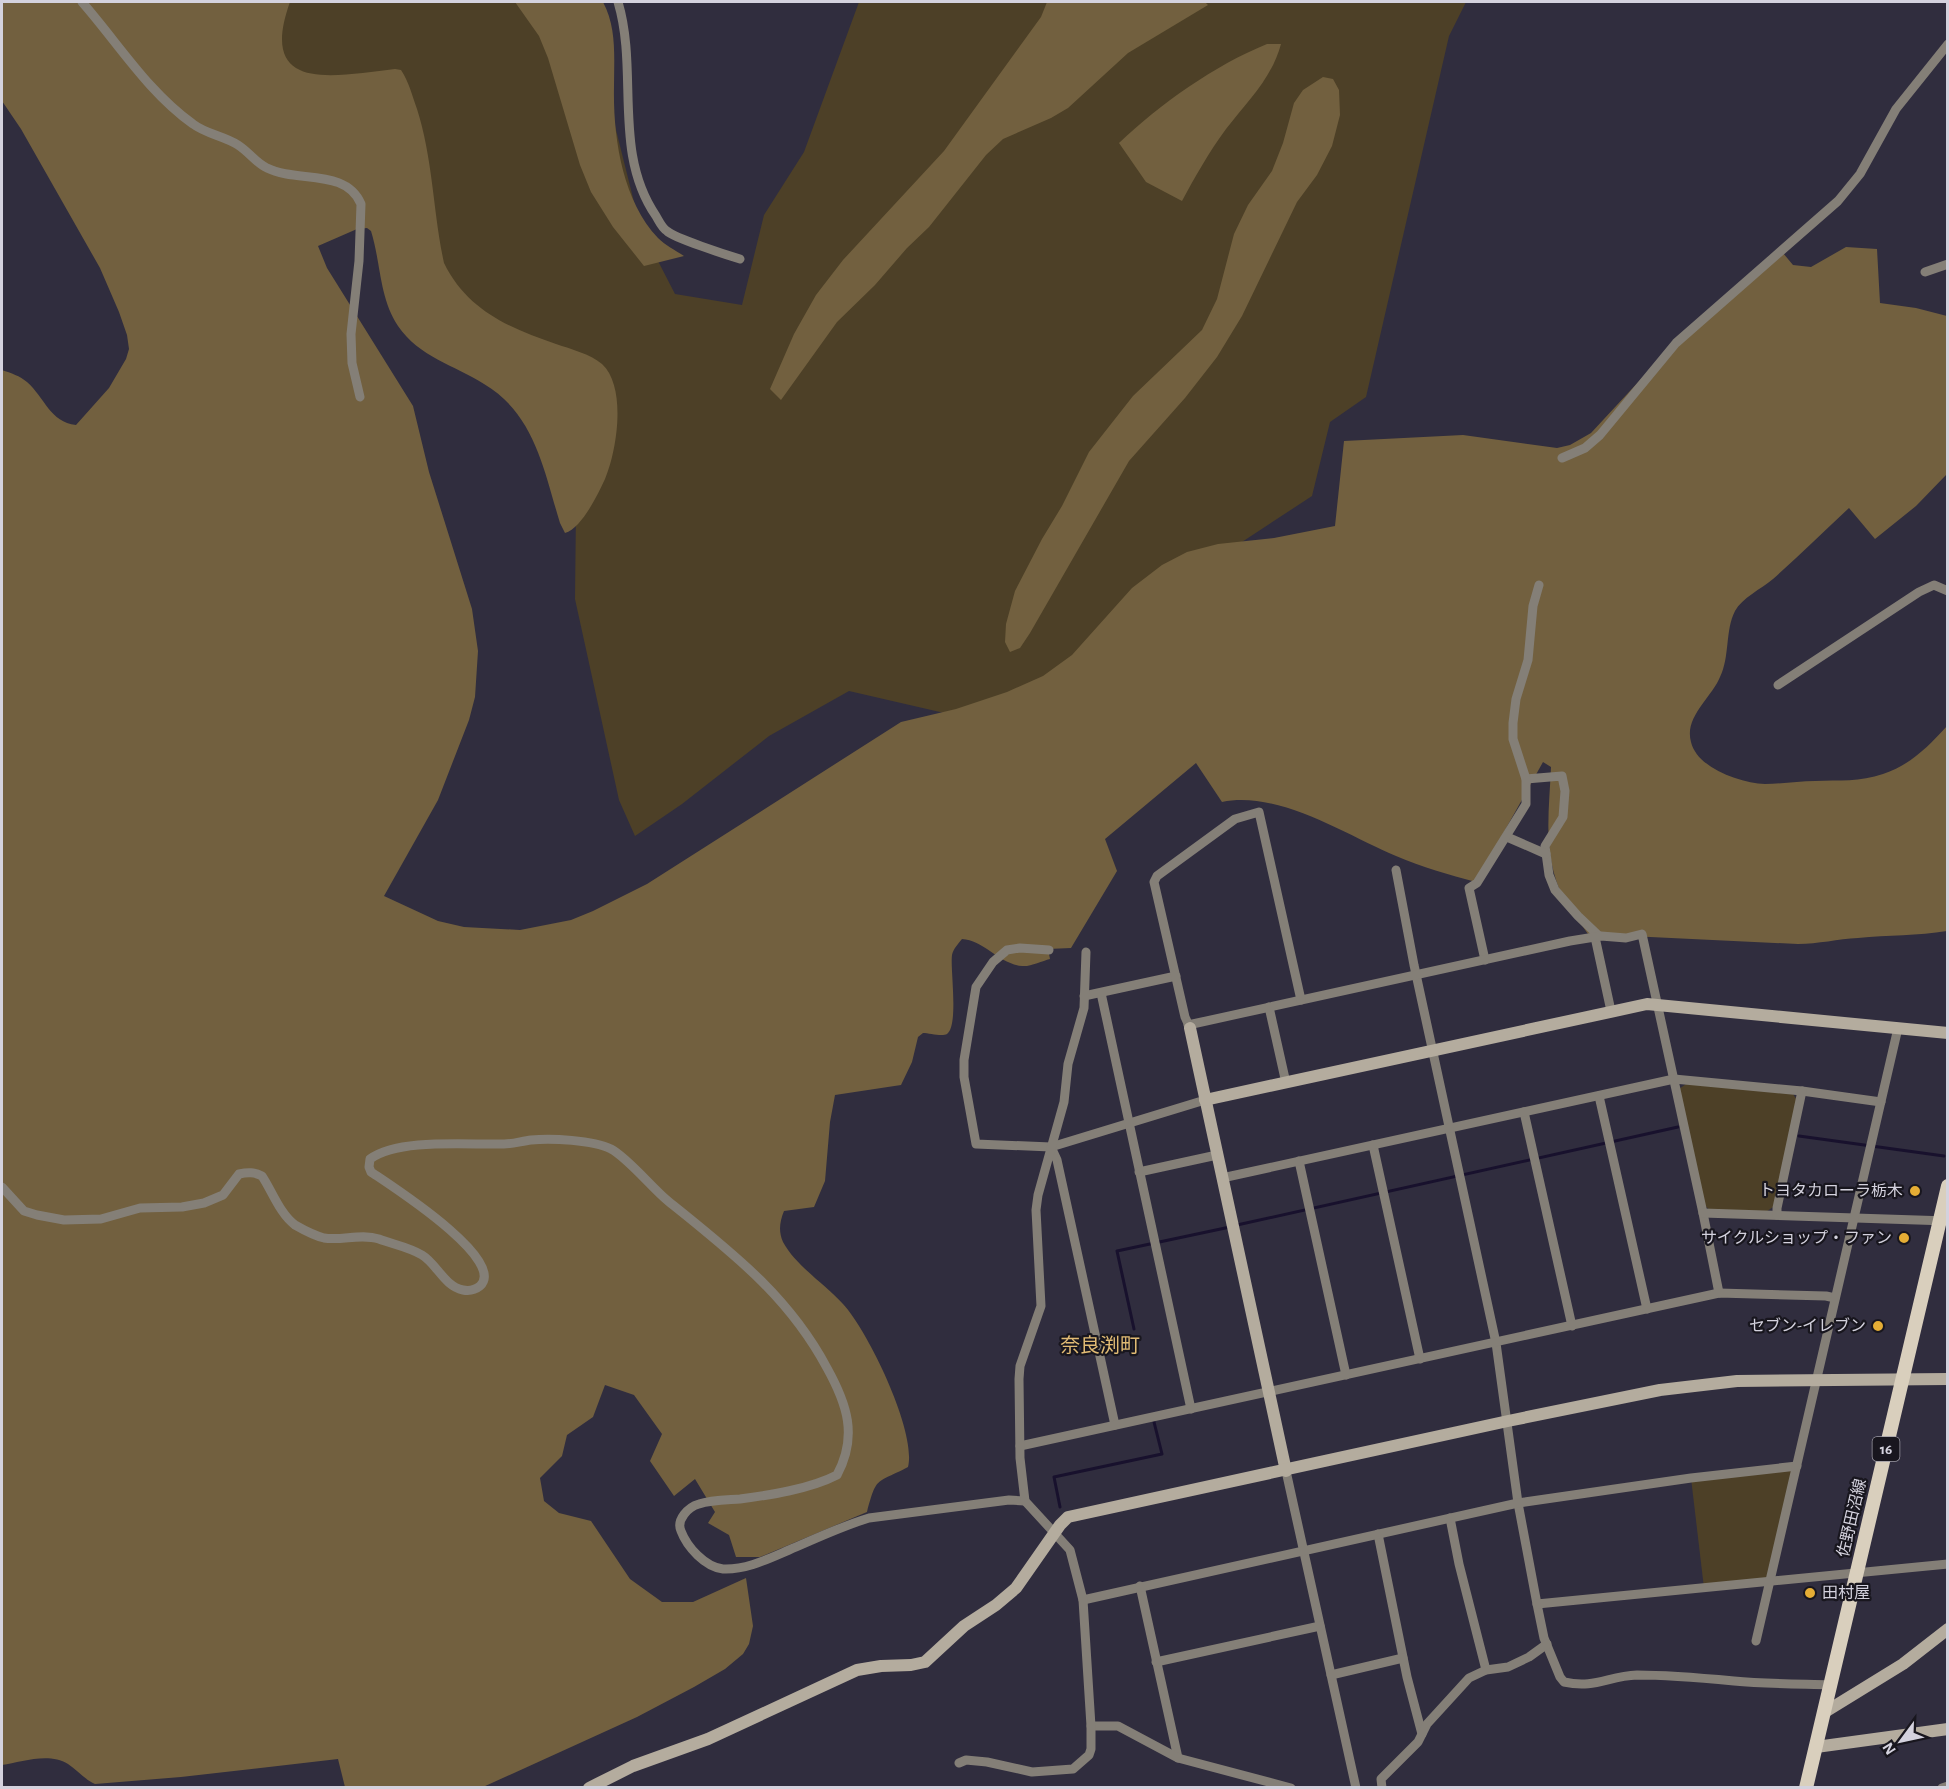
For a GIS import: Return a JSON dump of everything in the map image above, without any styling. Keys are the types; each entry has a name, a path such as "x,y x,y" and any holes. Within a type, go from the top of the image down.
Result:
{"main road":[{"name":"佐野田沼線","path":"1806,1788 1901,1380 1943,1221 1947,1186"}],"street":[{"path":"82,2 163,98 196,126 240,147 267,168 346,184 357,195 361,204 359,261 351,334 352,363 360,397"},
{"path":"618,2 626,55 628,120 642,193 667,232 740,259"},
{"path":"1562,458 1585,448 1600,435 1676,343 1838,201 1860,174 1896,109 1947,44"},
{"path":"1925,272 1947,264"},
{"path":"1485,960 1469,888 1478,883 1526,804 1526,779 1513,739 1513,723 1516,699 1528,660 1533,606 1539,585"},
{"path":"1778,685 1919,592 1934,585 1947,591"},
{"path":"1526,779 1562,776 1565,791 1563,817 1545,846 1549,874 1556,890 1597,937 1611,1011"},
{"path":"1301,1000 1259,812 1235,819 1157,876 1154,882 1189,1026 1356,1788"},
{"path":"1507,837 1546,854"},
{"path":"1395,870 1496,1343 1509,1421 1518,1503 1537,1604 1547,1644 1562,1681 1571,1684 1595,1684 1619,1677 1693,1676 1732,1681 1831,1685"},
{"path":"1189,1026 1597,937 1626,938 1642,934 1719,1293"},
{"path":"1049,950 1020,948 1007,950 982,975 976,987 964,1060 964,1077 976,1144 1051,1147 1205,1100 1647,1004 1947,1033"},
{"path":"959,1763 966,1760 987,1762 1032,1772 1073,1769 1089,1755 1091,1726 1083,1600 1071,1550 1030,1509 1025,1501 1020,1446 1020,1366 1041,1306 1036,1210 1038,1195 1064,1102 1068,1064 1082,1016 1086,952"},
{"path":"1084,996 1176,976"},
{"path":"1101,993 1191,1408"},
{"path":"1269,1007 1286,1083"},
{"path":"1756,1641 1898,1028"},
{"path":"1222,1178 1674,1079 1802,1091 1881,1102"},
{"path":"1777,1215 1802,1091"},
{"path":"1599,1096 1647,1309"},
{"path":"1524,1112 1572,1326"},
{"path":"2,1187 24,1211 64,1220 101,1219 140,1208 182,1207 204,1203 223,1195 239,1174 249,1172 262,1176 288,1219 297,1226 324,1238 370,1236 401,1247 422,1255 457,1288 473,1290 481,1286 485,1271 472,1250 425,1210 371,1172 370,1159 385,1151 434,1144 507,1144 546,1139 587,1143 611,1149 666,1200 716,1240 773,1291 799,1321 819,1352 840,1394 849,1421 848,1442 837,1475 809,1485 752,1497 698,1504 690,1509 680,1521 679,1528 689,1546 700,1557 720,1569 738,1569 869,1518 1009,1500 1025,1501"},
{"path":"1373,1145 1420,1359"},
{"path":"1051,1147 1057,1160 1115,1425"},
{"path":"1139,1172 1217,1155"},
{"path":"1299,1161 1346,1375"},
{"path":"1703,1213 1943,1221"},
{"path":"1020,1446 1719,1293 1834,1298"},
{"path":"589,1788 633,1766 716,1735 857,1670 925,1662 964,1626 996,1605 1016,1588 1068,1517 1671,1388 1737,1382 1947,1379"},
{"path":"1083,1600 1518,1503 1691,1478 1797,1467"},
{"path":"1450,1518 1459,1564 1486,1670"},
{"path":"1378,1534 1403,1658 1422,1734"},
{"path":"1537,1604 1947,1564"},
{"path":"1140,1586 1178,1758"},
{"path":"1156,1662 1320,1626"},
{"path":"1825,1712 1903,1664 1947,1629"},
{"path":"1382,1788 1381,1779 1418,1742 1426,1724 1472,1675 1486,1670 1508,1667 1547,1644"},
{"path":"1331,1675 1403,1658"},
{"path":"1091,1726 1118,1726 1178,1758 1291,1788"},
{"path":"1816,1748 1947,1729"},
{"path":"1942,1788 1947,1786"}],"shaded area":[{"path":"2,2 290,2 282,32 284,53 293,66 308,73 328,75 401,70 410,89 422,128 444,263 453,279 465,293 477,305 506,324 592,357 610,374 615,388 617,420 609,467 589,510 577,525 565,533 535,445 515,411 501,396 484,384 427,353 406,337 398,326 387,303 371,231 367,228 357,229 318,246 327,268 413,406 429,472 472,609 478,651 475,697 469,720 438,800 384,896 438,921 464,927 520,930 571,920 593,911 647,884 901,722 956,709 1007,692 1043,676 1072,655 1132,588 1162,565 1187,552 1218,544 1274,538 1335,526 1344,441 1463,435 1557,448 1570,445 1591,433 1693,323 1783,253 1793,265 1811,267 1846,247 1877,249 1880,303 1916,308 1947,316 1947,474 1916,506 1875,539 1849,508 1773,579 1738,606 1732,618 1723,669 1716,685 1691,724 1691,742 1695,751 1710,766 1744,781 1765,784 1849,780 1874,777 1902,766 1926,748 1947,726 1947,931 1798,944 1588,934 1564,899 1552,867 1548,818 1551,767 1543,762 1476,882 1406,860 1288,808 1266,802 1244,800 1222,802 1196,763 1105,839 1117,871 1071,948 1048,949 1050,959 1022,966 1006,961 977,943 962,939 952,955 953,1020 951,1029 945,1035 923,1033 918,1037 912,1062 901,1085 835,1095 830,1122 825,1181 814,1207 784,1211 780,1226 783,1242 795,1259 843,1304 853,1317 888,1382 905,1431 909,1451 908,1467 879,1482 873,1492 867,1512 760,1557 736,1557 729,1535 708,1523 715,1512 695,1479 674,1496 650,1461 662,1434 634,1395 605,1385 593,1417 567,1435 562,1456 540,1478 544,1501 559,1513 591,1521 630,1579 662,1602 693,1602 746,1578 753,1626 749,1644 743,1654 725,1669 637,1717 483,1787 345,1787 338,1759 181,1777 95,1784 60,1760 44,1758 2,1765 2,370 24,380 54,414 67,423 76,425 109,388 126,359 129,349 119,312 100,268 21,129 2,101"},
{"path":"149,2 584,2 640,226 675,294 742,305 764,215 804,152 859,2 1466,2 1449,36 1366,397 1330,422 1312,496 1152,601 1035,734 849,691 769,736 682,804 635,836 619,800 575,599 577,421 402,223"},
{"path":"515,2 603,2 613,33 615,126 622,167 628,186 646,223 658,238 684,256 644,266 613,227 591,192 580,165 548,58 539,36"},
{"path":"1047,2 1205,2 1208,5 1128,53 1068,108 1003,139 986,155 929,227 837,322 781,400 770,389 794,334 816,295 843,260 944,151 1041,17"},
{"path":"1267,44 1281,44 1272,68 1226,129 1182,201 1146,182 1119,143 1170,100 1208,74"},
{"path":"1323,77 1333,79 1339,90 1340,115 1332,146 1317,175 1297,202 1242,316 1217,357 1185,398 1129,461 1030,633 1020,648 1010,652 1005,642 1006,624 1015,591 1089,452 1133,396 1202,330 1217,299 1234,234 1248,205 1272,171 1283,143 1294,103 1303,90"},
{"path":"1686,1084 1793,1094 1797,1100 1773,1207 1766,1212 1711,1211 1704,1205 1679,1089"},
{"path":"1797,1466 1770,1581 1704,1588 1691,1478"}],"waterway":[{"path":"1237,1225 1678,1127"},
{"path":"1799,1136 1944,1156"},
{"path":"1134,1329 1117,1251 1230,1227"},
{"path":"1060,1507 1054,1477 1162,1454 1154,1422"}],"place":[{"name":"トヨタカローラ栃木","path":"1915,1191"},
{"name":"サイクルショップ・ファン","path":"1904,1238"},
{"name":"セブン-イレブン","path":"1878,1326"},
{"name":"田村屋","path":"1810,1593"}],"district":[{"name":"奈良渕町","path":"1100,1346"}]}
